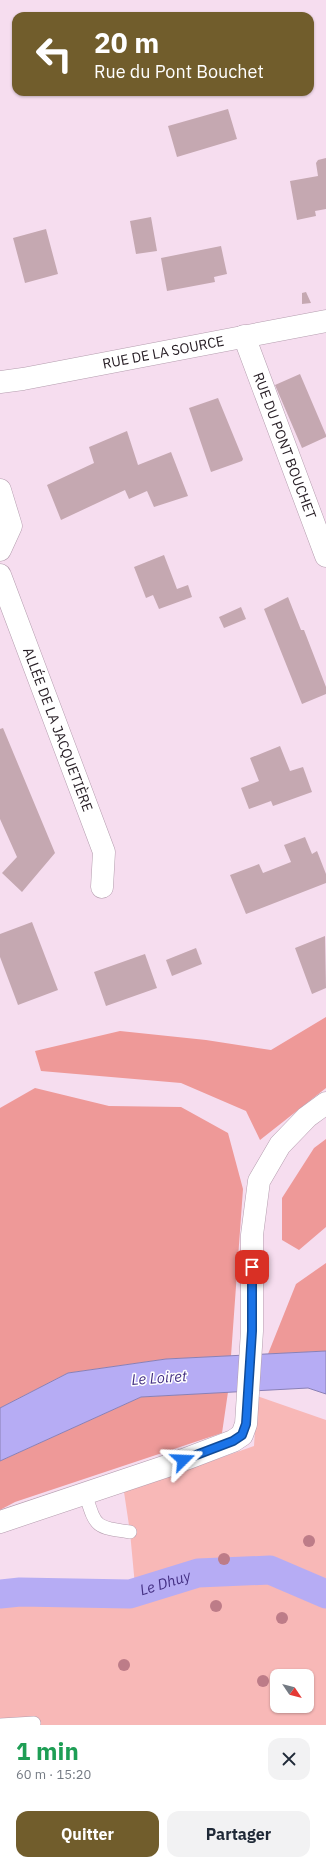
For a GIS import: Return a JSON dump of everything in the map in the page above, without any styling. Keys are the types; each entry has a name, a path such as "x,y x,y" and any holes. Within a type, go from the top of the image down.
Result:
{"street":[{"name":"RUE DE LA SOURCE","path":"0,382 23,379 326,320"},
{"name":"RUE DU PONT BOUCHET","path":"244,336 326,556"},
{"path":"0,490 11,526 0,550"},
{"name":"ALLÉE DE LA JACQUETIÈRE","path":"0,575 104,852 102,887"},
{"path":"0,1522 170,1465 233,1441 242,1435 246,1424 252,1331 252,1235 259,1181 280,1145 308,1116 326,1103"}],"lane":[{"path":"85,1493 94,1519 98,1525 105,1528 130,1532"},
{"path":"0,1725 34,1723"}],"shaded area":[{"path":"326,1017 326,1088 260,1140 246,1111 181,1083 41,1071 35,1051 120,1031 206,1040 271,1050"},
{"path":"35,1088 109,1106 181,1107 228,1133 243,1189 231,1356 166,1359 68,1373 0,1408 0,1108"},
{"path":"326,1139 326,1227 299,1250 282,1240 282,1198 314,1148"},
{"path":"326,1263 326,1351 268,1354 296,1284"},
{"path":"228,1392 222,1433 15,1502 0,1510 0,1461 141,1397"},
{"path":"257,1396 326,1420 326,1725 0,1725 0,1607 41,1605 137,1607 130,1532 124,1492 254,1446"}],"water":[{"name":"Le Loiret","path":"326,1351 326,1394 308,1388 141,1397 0,1461 0,1408 68,1373 166,1359"}],"building":[{"path":"228,109 237,139 177,157 168,126"},
{"path":"326,158 326,209 315,211 316,216 297,220 290,181 318,176 316,163 318,160"},
{"path":"151,217 157,251 136,254 130,221"},
{"path":"46,229 58,274 25,283 13,238"},
{"path":"221,246 227,274 214,277 215,282 167,291 161,258"},
{"path":"306,292 311,303 302,304 302,293"},
{"path":"300,374 326,435 326,437 302,448 275,385"},
{"path":"218,398 243,459 242,461 211,472 189,408"},
{"path":"127,431 138,465 171,452 188,496 154,507 147,491 129,499 125,490 61,520 47,485 94,463 89,447"},
{"path":"164,555 177,589 188,585 192,597 159,609 153,595 146,598 134,567"},
{"path":"288,597 301,630 304,630 326,687 326,694 302,704 264,609"},
{"path":"241,607 246,619 224,628 219,617"},
{"path":"3,728 55,853 22,892 2,873 17,857 0,819 0,729"},
{"path":"280,746 290,771 303,767 312,792 273,806 271,801 249,809 241,788 259,781 250,758"},
{"path":"305,837 312,854 317,851 326,874 326,883 246,914 230,875 259,864 263,873 291,862 284,845"},
{"path":"32,922 58,990 18,1005 0,957 0,934"},
{"path":"325,936 326,988 312,994 295,948"},
{"path":"196,948 202,964 172,976 166,960"},
{"path":"145,954 157,988 106,1006 94,972"}],"waterway":[{"name":"Le Dhuy","path":"0,1594 20,1592 130,1594 198,1573 270,1570 326,1594"}],"route":[{"path":"183,1460 233,1441 242,1435 246,1424 252,1331 252,1267"}]}
